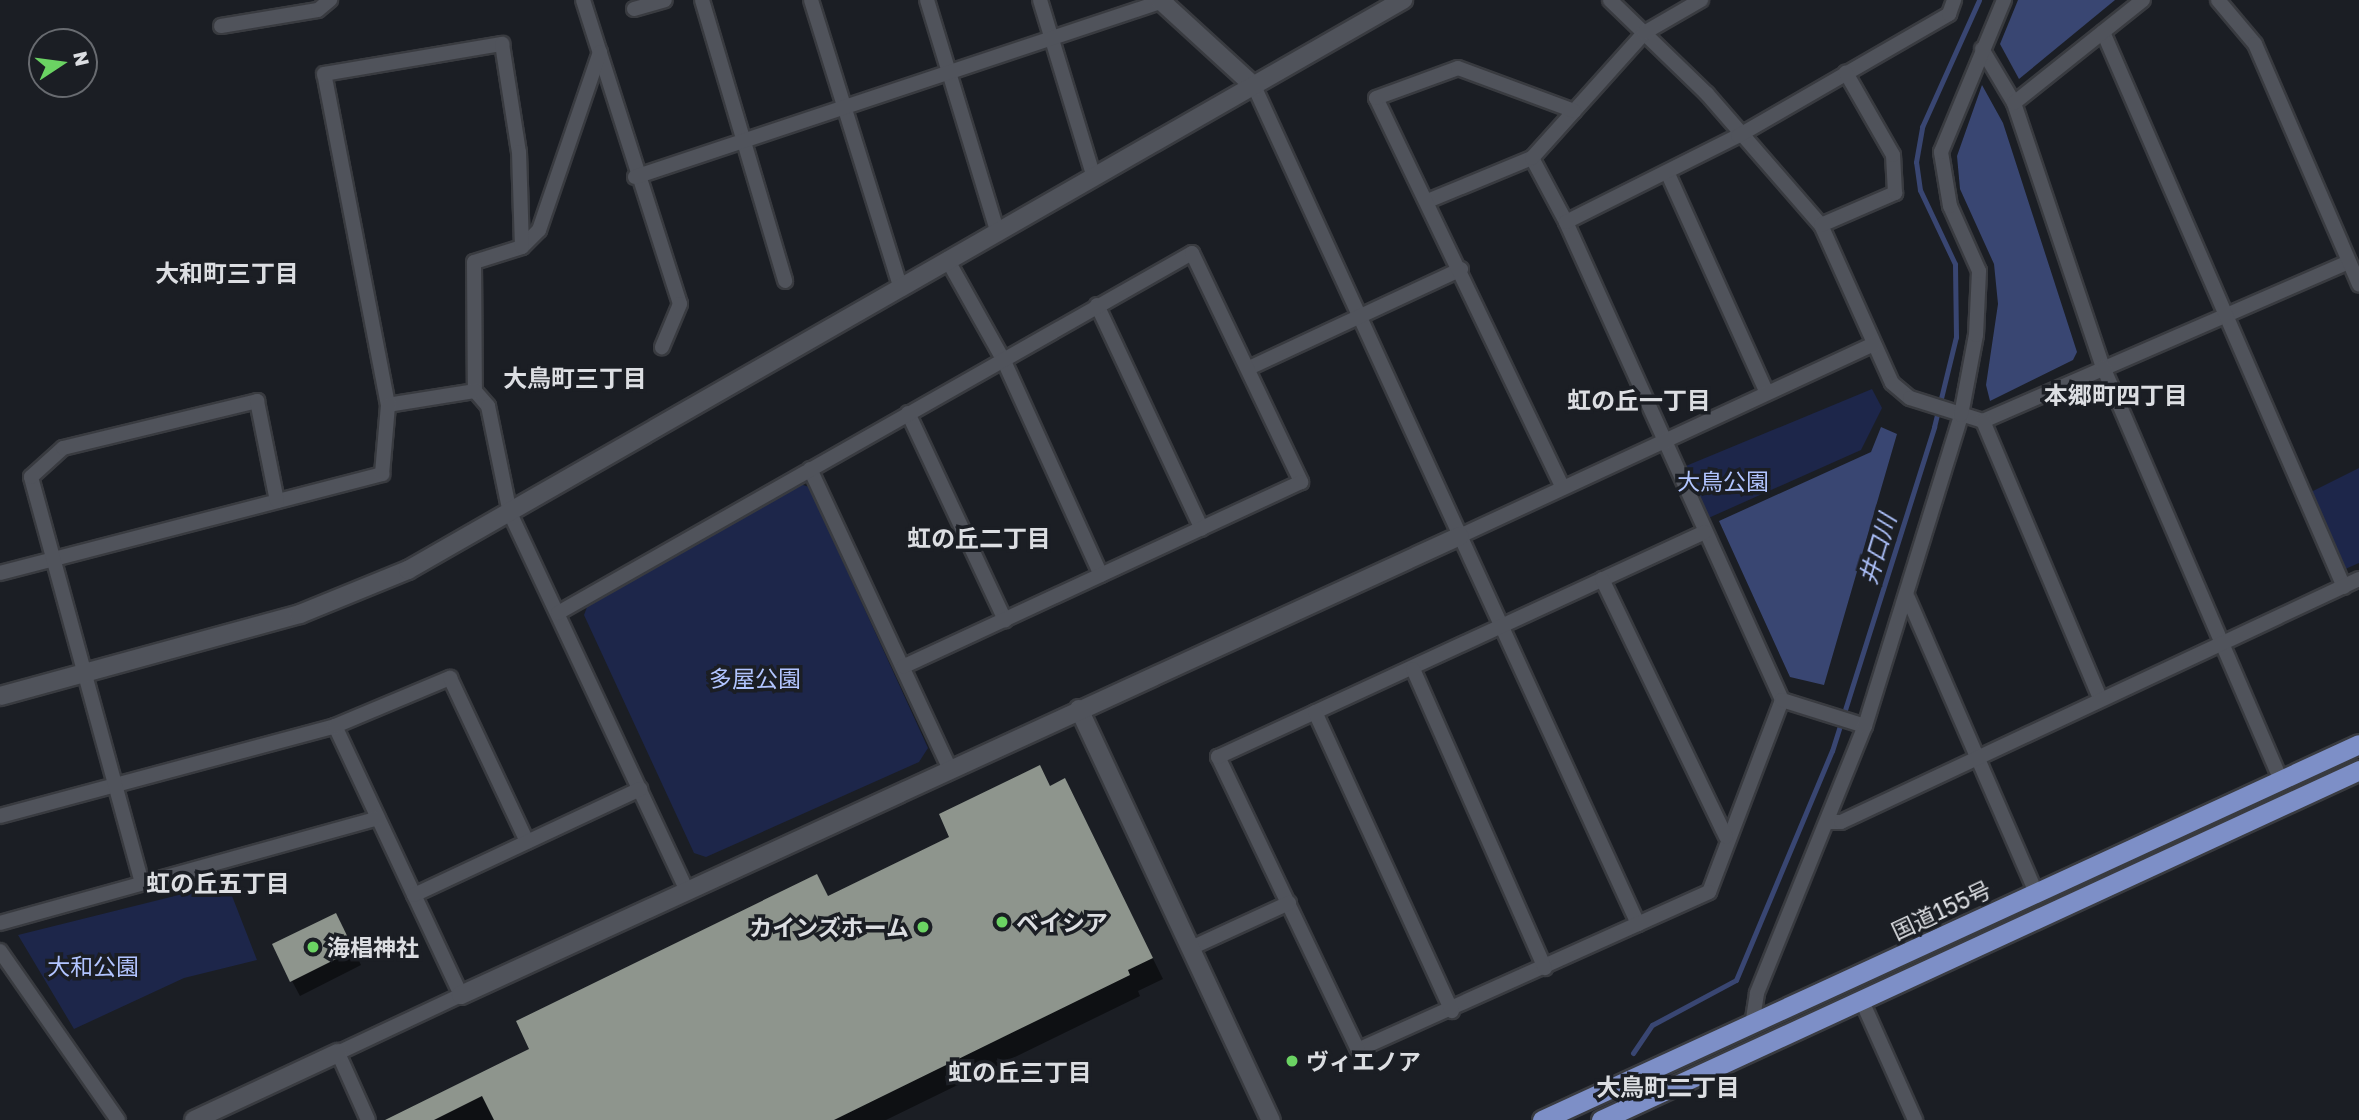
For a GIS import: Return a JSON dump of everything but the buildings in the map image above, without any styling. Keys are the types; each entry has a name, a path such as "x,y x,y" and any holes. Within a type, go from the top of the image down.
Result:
{"highway":[{"name":"国道155号","path":"1542,1120 2359,744"},
{"name":"国道155号","path":"1601,1120 2359,770"}],"street":[{"path":"221,26 318,10 330,0"},
{"path":"583,0 635,177 680,304 662,347"},
{"path":"634,9 665,0"},
{"path":"702,0 785,281"},
{"path":"811,0 900,286"},
{"path":"927,0 947,73 998,230"},
{"path":"1040,0 1093,174"},
{"path":"0,696 356,593 510,513 1093,174 1404,0"},
{"path":"1610,0 1707,94 1738,136 1821,225 1892,383 1910,398 1983,421 2349,262"},
{"path":"1430,200 1532,158 1644,33 1701,0"},
{"path":"1566,222 1668,174 1738,136 1949,14 1954,0"},
{"path":"1752,1025 1757,993 1865,726 1908,598 1961,415 1976,335 1979,271 1950,206 1941,152 2004,0"},
{"path":"2014,103 2143,0"},
{"path":"2218,0 2255,44 2359,284"},
{"path":"635,177 1163,1 1254,86 1638,924"},
{"path":"2103,32 2228,315 2292,478 2344,587"},
{"path":"0,573 382,474 388,405 324,74 502,44 519,152 523,247"},
{"path":"1982,49 2014,103 2103,367 2281,781"},
{"path":"600,52 539,230 523,247 474,262 475,391 488,406 510,513 687,890"},
{"path":"1562,486 1430,200 1376,97 1458,68 1574,111"},
{"path":"1821,225 1895,193 1893,155 1846,73"},
{"path":"1532,158 1566,222 1782,700 1726,837 1709,892 1452,1011 1358,1050 1218,757 1705,532"},
{"path":"1668,174 1767,393"},
{"path":"558,613 1192,253 1301,482 904,666"},
{"path":"947,259 1003,359 1101,575"},
{"path":"1249,368 1461,269"},
{"path":"1097,305 1202,529"},
{"path":"194,1120 950,768 1460,536 1662,439 1874,344"},
{"path":"388,405 475,391"},
{"path":"142,883 31,477 63,448 257,401 277,501"},
{"path":"908,413 1005,620"},
{"path":"1983,421 2100,698"},
{"path":"810,469 950,768"},
{"path":"1602,579 1726,837"},
{"path":"1828,822 1841,822 1978,755 2359,579"},
{"path":"1908,598 2036,893"},
{"path":"1413,668 1545,968"},
{"path":"0,816 335,726 450,678 527,842"},
{"path":"1782,700 1865,726"},
{"path":"1079,709 1271,1120"},
{"path":"1315,712 1452,1011"},
{"path":"335,726 461,995"},
{"path":"414,895 640,789"},
{"path":"0,923 377,818"},
{"path":"1191,948 1289,903"},
{"path":"0,951 118,1120"},
{"path":"1861,999 1915,1120"},
{"path":"338,1053 368,1120"}],"green space":[{"name":"大鳥公園","path":"1872,389 1882,408 1861,450 1704,520 1681,468"},
{"path":"2359,468 2359,563 2343,570 2311,492"},
{"name":"多屋公園","path":"800,484 809,487 928,748 919,762 706,857 694,853 584,615 587,607"},
{"name":"大和公園","path":"227,883 257,960 184,978 74,1029 18,935"}],"shaded area":[{"path":"2018,0 2115,0 2019,79 2000,44"},
{"path":"1982,85 2003,123 2077,352 2073,360 1990,401 1986,385 1998,304 1994,264 1960,189 1957,156"},
{"path":"1881,427 1897,434 1824,685 1790,677 1719,521 1871,452"}],"waterway":[{"name":"井口川","path":"1633,1053 1652,1025 1736,980 1832,751 1934,427 1956,337 1955,264 1920,190 1916,162 1922,127 1979,0"}],"place":[{"name":"ベイシア","path":"1002,922"},
{"name":"カインズホーム","path":"923,927"},
{"name":"海椙神社","path":"313,947"},
{"name":"ヴィエノア","path":"1292,1061"}],"district":[{"name":"大和町三丁目","path":"227,273"},
{"name":"大鳥町三丁目","path":"575,378"},
{"name":"本郷町四丁目","path":"2116,395"},
{"name":"虹の丘一丁目","path":"1639,400"},
{"name":"虹の丘二丁目","path":"979,538"},
{"name":"虹の丘五丁目","path":"218,883"},
{"name":"虹の丘三丁目","path":"1020,1072"},
{"name":"大鳥町二丁目","path":"1668,1087"}]}
